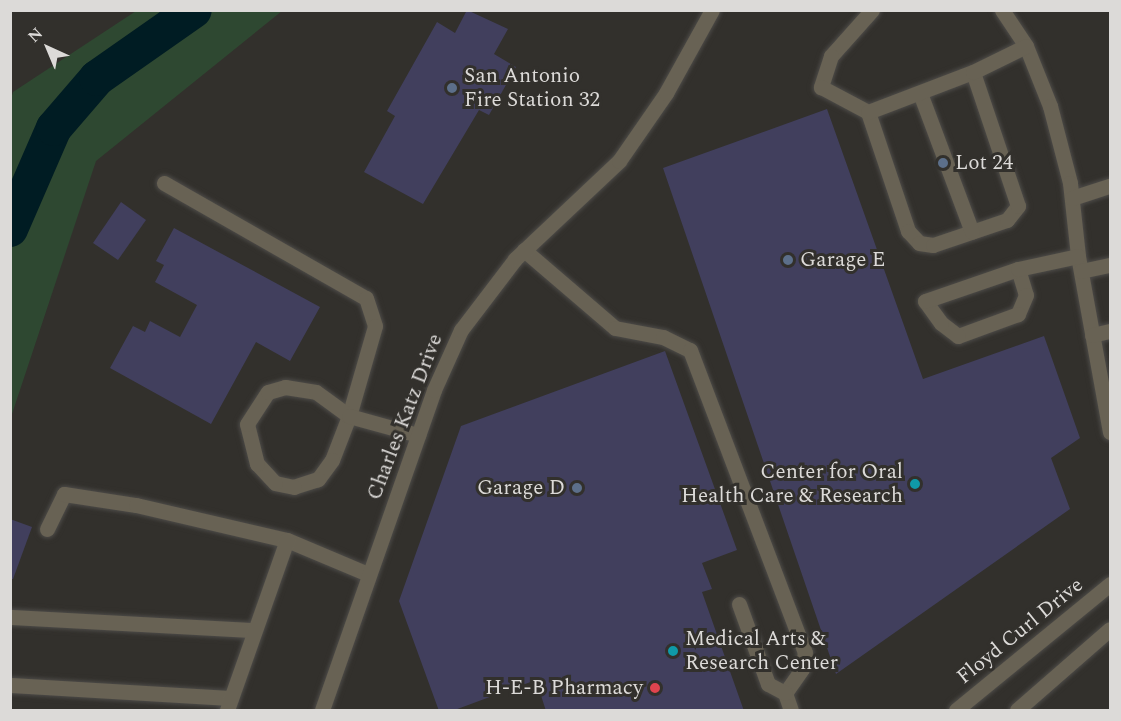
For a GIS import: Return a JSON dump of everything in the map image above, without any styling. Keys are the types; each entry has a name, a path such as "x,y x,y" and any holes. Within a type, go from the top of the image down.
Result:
{"street":[{"name":"Charles Katz Drive","path":"320,707 418,435 461,330 480,300 524,250 619,161 666,93 712,10"},
{"path":"872,10 831,56 820,87 868,112 908,231 919,243 933,246 1008,220 1018,206 973,72"},
{"path":"1002,10 1026,46 1050,106 1072,198 1079,263 1110,432"},
{"path":"868,112 973,72 1026,46"},
{"path":"920,93 972,232"},
{"path":"164,183 366,298 375,326 349,416 332,460 318,478 294,487 275,483 257,465 247,424 268,392 285,387 316,392 349,416 418,435"},
{"path":"1072,198 1110,186"},
{"path":"524,250 615,328 663,337 690,350 805,652 802,669 785,693"},
{"path":"1018,269 1026,295 1018,314 958,336 940,323 925,301 1018,269 1079,263 1110,265"},
{"path":"1092,335 1110,331"},
{"path":"47,529 64,494 136,505 287,540 368,574"},
{"path":"10,685 229,704 253,630 287,540"},
{"name":"Floyd Curl Drive","path":"956,711 1110,584"},
{"path":"739,604 768,684 785,693 791,711"},
{"path":"10,617 253,630"},
{"path":"1017,711 1110,629"}],"green space":[{"path":"136,11 282,11 96,161 11,417 11,99 13,92"}],"building":[{"name":"San Antonio Fire Station 32","path":"467,10 508,29 494,54 516,67 489,115 479,110 423,204 364,172 395,116 387,111 437,22 455,33"},
{"path":"827,109 923,379 1044,336 1080,438 1051,458 1070,509 836,674 663,168"},
{"path":"121,202 146,220 118,260 93,243"},
{"path":"174,228 320,307 290,361 256,342 211,424 110,368 133,326 145,332 150,321 180,337 197,305 155,282 164,265 156,261"},
{"name":"Garage D","path":"665,351 737,550 702,563 712,589 702,592 744,711 546,711 536,680 452,711 439,711 399,601 461,426"},
{"path":"10,519 32,527 13,579 10,579"}],"waterway":[{"path":"10,229 54,128 97,78 194,10"}],"place":[{"name":"San Antonio Fire Station 32","path":"452,88"},
{"name":"Lot 24","path":"943,163"},
{"name":"Garage E","path":"788,260"},
{"name":"Center for Oral Health Care & Research","path":"915,484"},
{"name":"Garage D","path":"577,488"},
{"name":"Medical Arts & Research Center","path":"673,651"},
{"name":"H-E-B Pharmacy","path":"655,688"}]}
